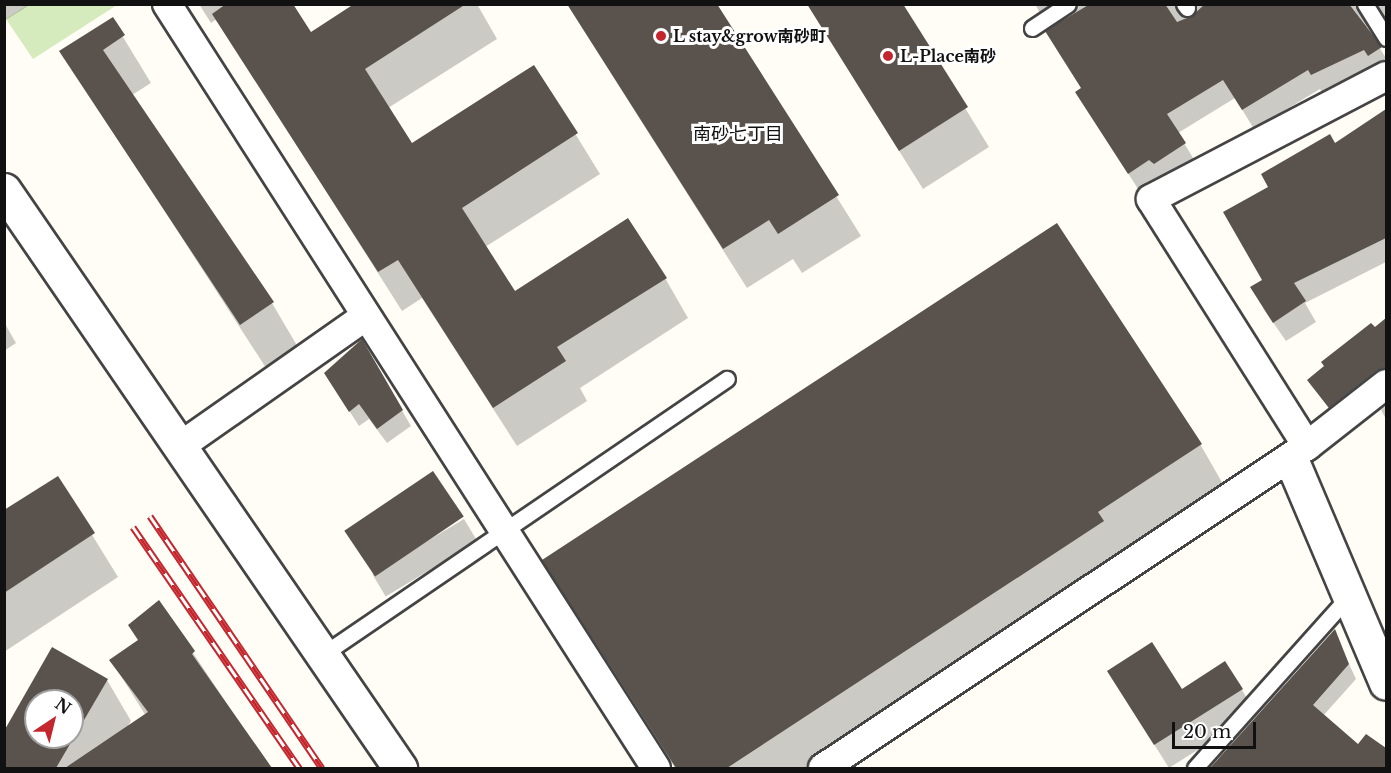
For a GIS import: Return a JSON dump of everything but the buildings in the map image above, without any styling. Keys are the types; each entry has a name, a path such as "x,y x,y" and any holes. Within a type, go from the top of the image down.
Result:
{"street":[{"path":"169,5 365,317 656,768"},
{"path":"1386,76 1151,199 1299,452 1348,597 1386,682"},
{"path":"4,190 400,768"},
{"path":"179,447 365,317"},
{"path":"823,768 1299,452 1386,384"}],"lane":[{"path":"1032,28 1068,4"},
{"path":"1365,4 1386,38"},
{"path":"322,655 727,379"},
{"path":"1195,768 1348,597"}],"green space":[{"path":"29,4 117,5 33,59 6,19"}],"railway":[{"path":"150,516 322,768"},
{"path":"133,527 299,768"}],"place":[{"name":"L stay&grow南砂町","path":"661,36"},
{"name":"L-Place南砂","path":"888,56"}],"district":[{"name":"南砂七丁目","path":"738,134"}]}
